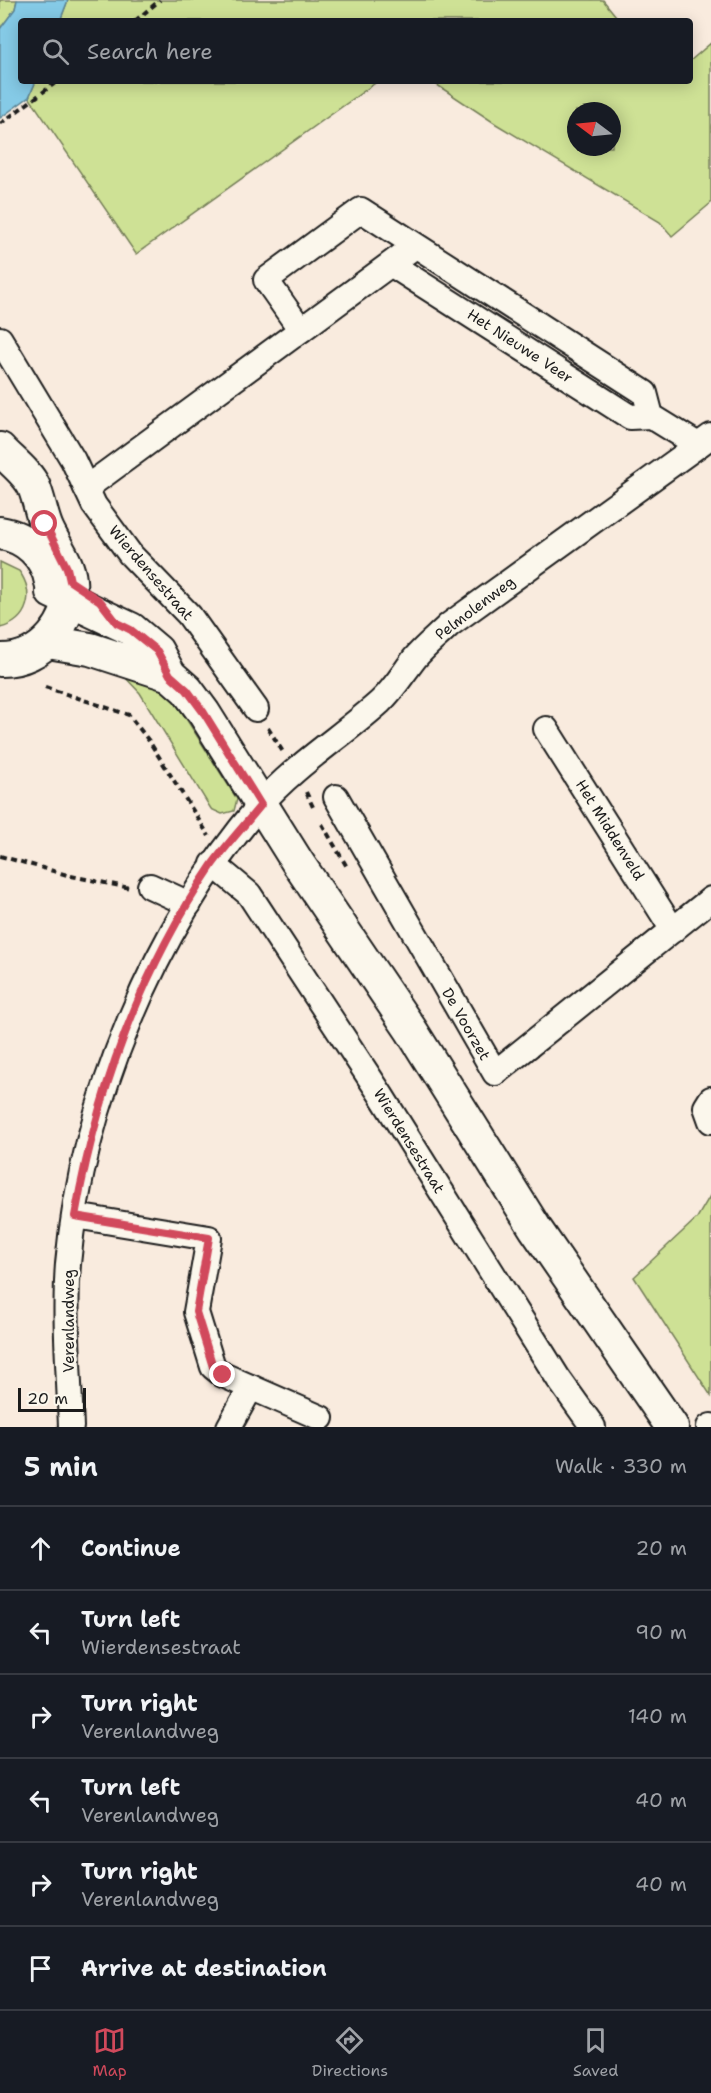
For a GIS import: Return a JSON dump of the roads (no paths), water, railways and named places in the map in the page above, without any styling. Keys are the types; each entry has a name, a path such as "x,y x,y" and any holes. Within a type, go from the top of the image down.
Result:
{"main road":[{"path":"0,450 33,484 49,573 64,592 131,630 157,651 170,675 187,690 204,713 261,805 405,1020 534,1228 672,1427"},
{"path":"0,533 44,547"},
{"path":"64,592 61,624 48,642 32,653 4,664 6,645 29,635 39,627 51,606 64,592"},
{"path":"48,642 90,649 170,675"}],"street":[{"name":"Het Nieuwe Veer","path":"302,330 266,280 361,210 645,393 651,416"},
{"path":"86,488 415,246"},
{"name":"Het Nieuwe Veer","path":"392,265 630,417 651,416 705,441"},
{"name":"Wierdensestraat","path":"0,339 73,460 94,505 130,554 189,615 261,718"},
{"name":"Pelmolenweg","path":"261,805 294,771 382,700 417,656 449,626 705,441"},
{"name":"Het Middenveld","path":"546,729 673,930"},
{"name":"De Voorzet","path":"336,797 495,1073 711,899"},
{"name":"Verenlandweg","path":"71,1427 66,1329 68,1263 75,1216 97,1113 118,1050 152,974 189,904 217,859 261,805"},
{"name":"Wierdensestraat","path":"217,859 249,894 381,1095 558,1378 593,1427"},
{"path":"150,886 189,904"},
{"path":"711,1099 706,1107 711,1121"},
{"path":"75,1216 209,1238 196,1312 213,1367 223,1375 321,1418"},
{"path":"229,1427 251,1387"}],"water":[{"path":"17,0 68,0 61,18 18,18 18,84 35,84 29,97 0,118 0,29 15,9"}]}
